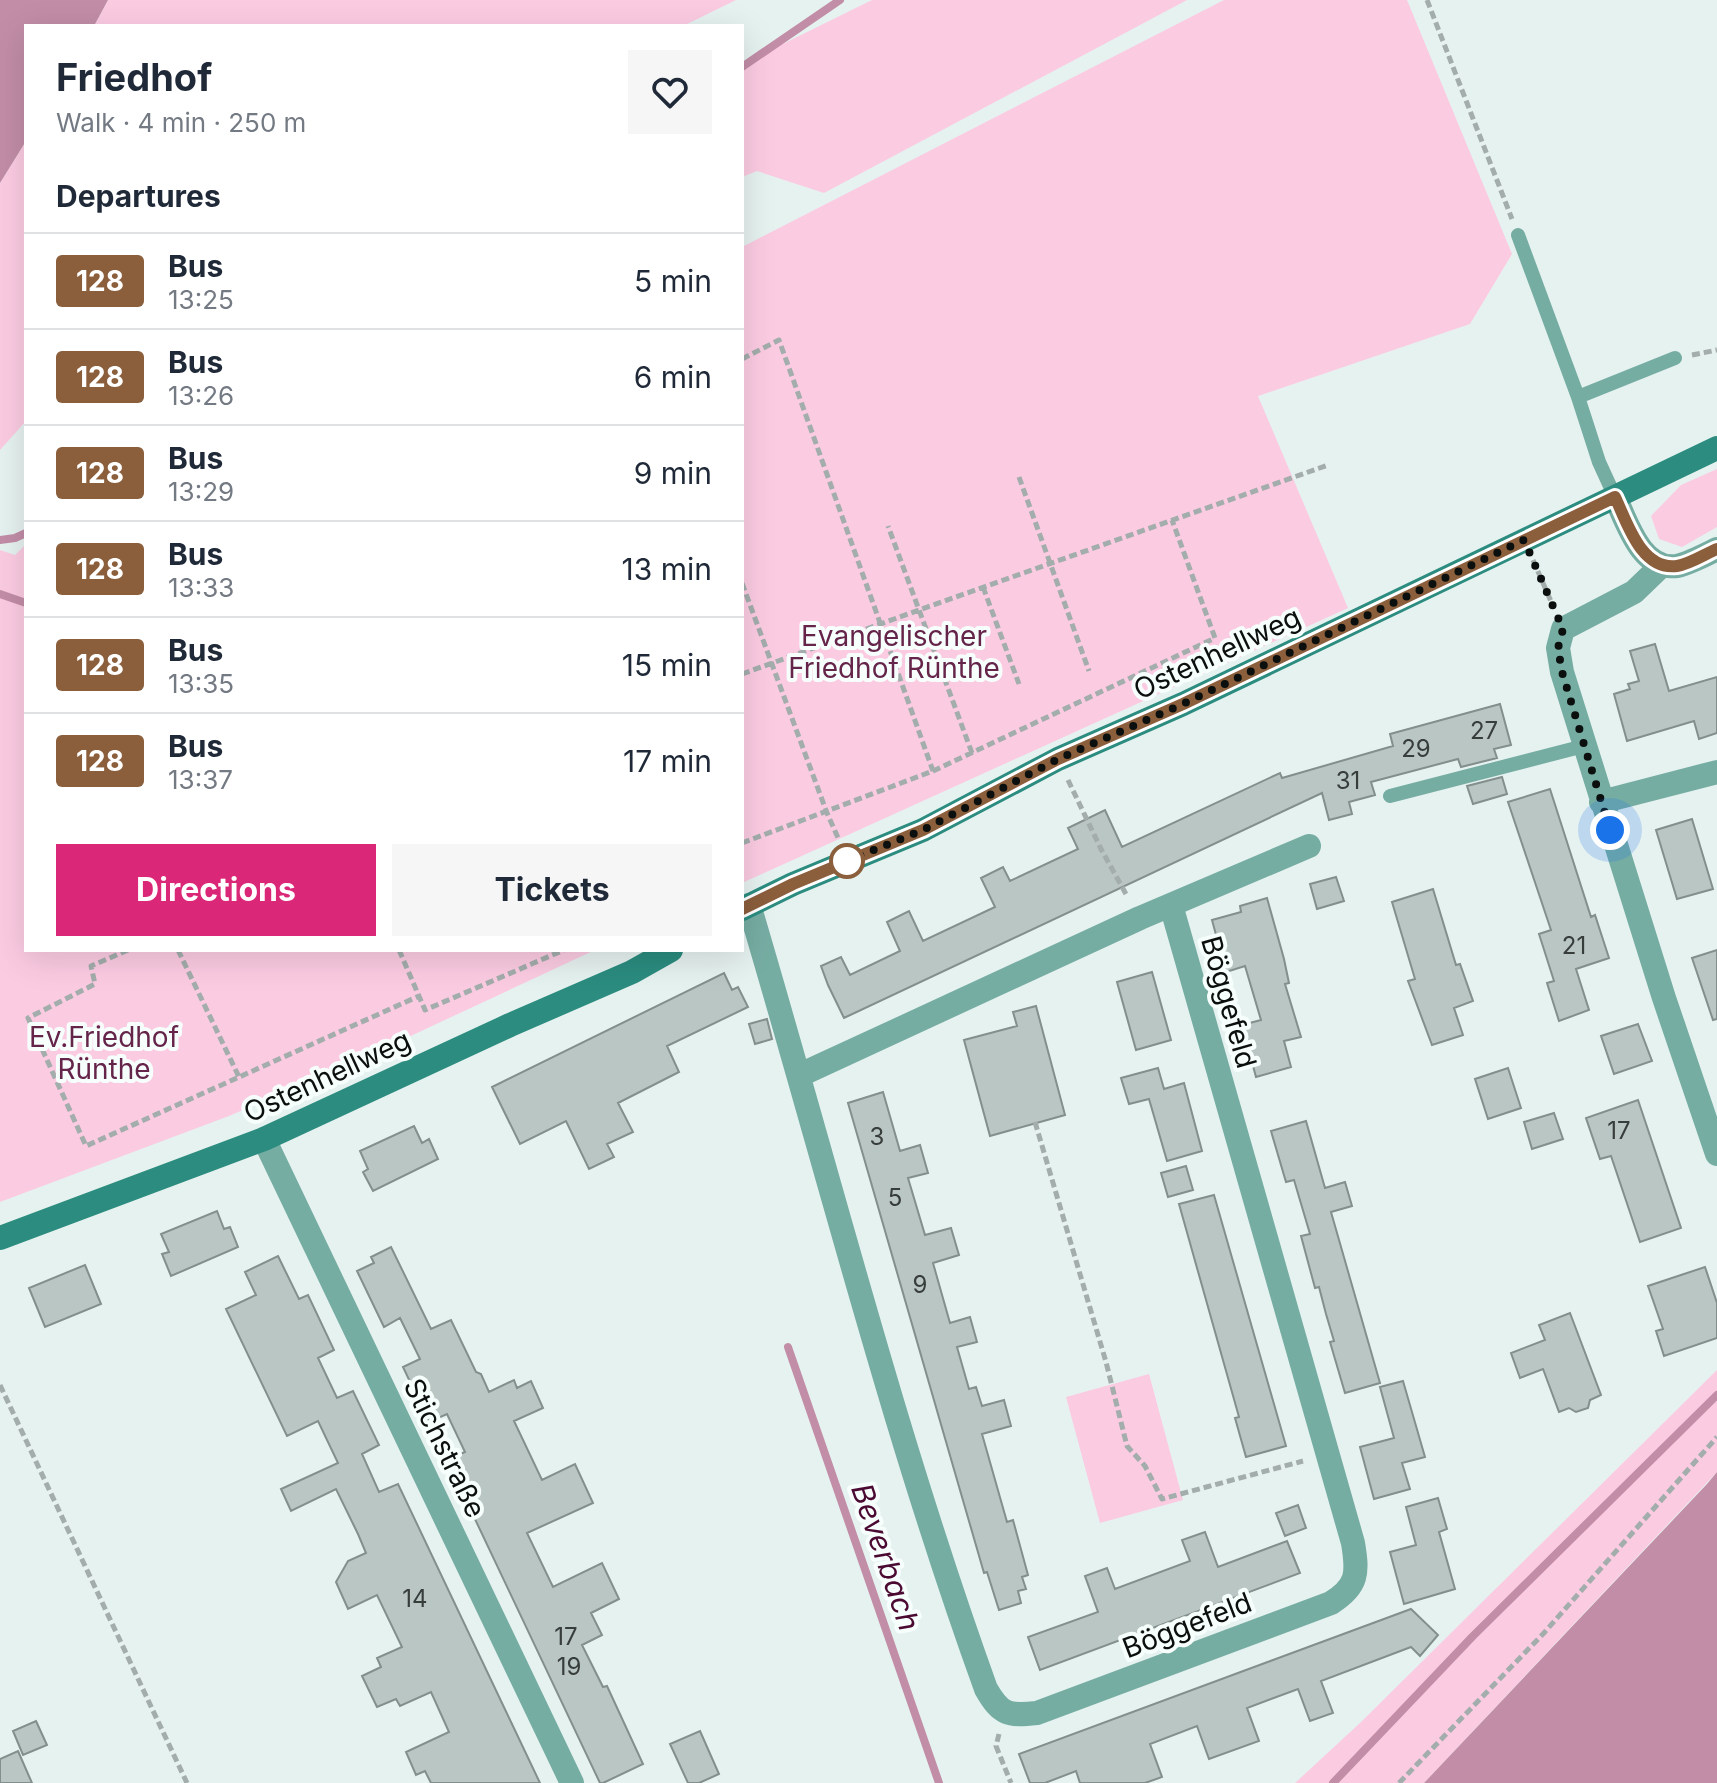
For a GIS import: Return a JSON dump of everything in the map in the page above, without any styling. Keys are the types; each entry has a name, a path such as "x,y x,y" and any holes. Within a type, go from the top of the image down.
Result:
{"main road":[{"name":"Ostenhellweg","path":"746,907 923,830 1058,759 1183,704 1717,448"},
{"name":"Ostenhellweg","path":"0,1238 264,1139 632,972 667,952"}],"street":[{"path":"1615,497 1646,555 1661,566 1678,566 1717,549"},
{"path":"1661,566 1634,592 1563,629 1558,648 1562,672 1601,802 1717,1154"},
{"path":"1601,802 1717,772"},
{"path":"800,1075 1140,918 1309,846"},
{"name":"Böggefeld","path":"1004,1713 1037,1713 1331,1603 1346,1594 1354,1581 1357,1565 1171,905"},
{"path":"746,907 800,1075 946,1579 986,1689 1004,1713"},
{"name":"Stichstraße","path":"264,1139 572,1783"}],"lane":[{"path":"1518,235 1599,462 1615,497"},
{"path":"1578,397 1675,358"},
{"path":"1390,796 1584,746"}],"path":[{"path":"1427,0 1518,235"},
{"path":"744,358 779,340 933,771"},
{"path":"744,673 1328,465"},
{"path":"1019,477 1089,671"},
{"path":"744,842 933,771 1215,638 1172,520"},
{"path":"888,526 972,753"},
{"path":"1524,540 1563,629"},
{"path":"983,587 1019,684"},
{"path":"744,589 827,813 849,861"},
{"path":"1074,793 1140,918"},
{"path":"123,952 91,966 95,984 28,1018 86,1146 419,996"},
{"path":"179,952 239,1077"},
{"path":"400,952 425,1010 559,952"},
{"path":"1035,1122 1106,1362 1127,1446 1145,1466 1162,1499 1327,1455"},
{"path":"0,1385 187,1783"},
{"path":"1399,1783 1543,1634 1717,1437"},
{"path":"1004,1713 996,1746 1011,1783"}],"green space":[{"path":"108,0 736,0 687,24 95,24"},
{"path":"872,0 1187,0 824,193 757,171 744,176 744,63"},
{"name":"Evangelischer Friedhof Rünthe","path":"1224,0 1407,0 1512,254 1470,324 1258,396 1348,608 744,882 744,246"},
{"path":"24,144 24,423 0,450 0,183"},
{"path":"1717,469 1717,527 1682,547 1659,539 1651,516 1681,485"},
{"name":"Ev.Friedhof Rünthe","path":"24,546 24,952 591,952 357,1061 229,1116 0,1202 0,550 15,555"},
{"path":"1717,1370 1717,1472 1424,1783 1295,1783 1360,1723"},
{"path":"1149,1374 1183,1500 1100,1523 1066,1397"}],"shaded area":[{"path":"0,0 108,0 95,24 24,24 24,144 0,183"},
{"path":"1717,1472 1717,1783 1424,1783 1707,1484"}],"building":[{"path":"1655,644 1669,691 1717,677 1717,733 1699,739 1694,721 1627,741 1614,694 1630,689 1628,684 1639,681 1630,651"},
{"path":"1500,704 1511,745 1494,749 1497,758 1461,767 1458,759 1371,782 1375,795 1349,802 1352,814 1329,820 1322,793 844,1018 828,985 821,966 841,957 850,975 900,951 887,922 909,911 923,941 995,907 981,878 1003,867 1010,881 1078,849 1068,828 1105,810 1122,847 1280,773 1282,778 1393,746 1390,734"},
{"path":"1502,777 1507,794 1473,804 1467,786"},
{"path":"1550,789 1591,917 1595,915 1609,958 1576,969 1589,1010 1559,1021 1547,983 1554,981 1539,934 1551,930 1508,802"},
{"path":"1692,819 1713,889 1677,899 1656,830"},
{"path":"1336,877 1344,901 1317,909 1310,884"},
{"path":"1433,889 1456,965 1460,964 1473,1001 1454,1008 1463,1035 1432,1045 1408,981 1415,979 1392,902"},
{"path":"1267,898 1284,959 1289,983 1285,984 1301,1037 1284,1041 1291,1067 1256,1077 1242,1025 1261,1020 1245,966 1226,972 1212,920 1241,912 1240,906"},
{"path":"1717,950 1717,1019 1713,1020 1692,958"},
{"path":"1152,972 1171,1040 1136,1050 1117,982"},
{"path":"724,973 732,990 738,987 748,1007 667,1046 679,1072 618,1103 633,1132 607,1144 614,1157 589,1169 566,1121 520,1144 492,1087"},
{"path":"1036,1006 1065,1115 990,1136 964,1040 1017,1026 1013,1012"},
{"path":"767,1019 772,1039 755,1044 749,1024"},
{"path":"1638,1024 1652,1061 1614,1074 1601,1036"},
{"path":"1158,1068 1164,1089 1184,1083 1202,1151 1167,1161 1149,1099 1129,1104 1121,1078"},
{"path":"1508,1068 1521,1108 1488,1119 1475,1079"},
{"path":"883,1092 900,1151 920,1145 928,1173 908,1178 925,1235 951,1228 959,1255 933,1263 950,1323 970,1317 977,1342 957,1347 969,1389 976,1387 982,1406 1004,1400 1011,1426 982,1434 1007,1522 1013,1520 1028,1575 1022,1577 1026,1589 1018,1591 1021,1603 999,1610 987,1572 984,1573 848,1103"},
{"path":"1638,1100 1681,1228 1640,1242 1611,1156 1600,1159 1586,1118"},
{"path":"1554,1113 1563,1139 1532,1149 1524,1122"},
{"path":"1306,1121 1325,1188 1345,1182 1352,1206 1331,1212 1380,1383 1345,1393 1330,1342 1334,1341 1319,1287 1315,1288 1301,1236 1310,1234 1294,1180 1286,1182 1271,1131"},
{"path":"414,1126 422,1143 429,1139 438,1159 373,1191 363,1172 368,1169 360,1151"},
{"path":"1186,1166 1193,1190 1168,1197 1161,1173"},
{"path":"1214,1195 1286,1446 1246,1457 1235,1418 1239,1417 1179,1204"},
{"path":"217,1211 224,1229 230,1227 238,1247 171,1276 162,1254 169,1252 161,1234"},
{"path":"391,1247 431,1329 451,1320 489,1392 514,1380 517,1388 531,1381 543,1408 514,1421 542,1480 575,1464 593,1503 527,1533 553,1587 602,1563 619,1599 591,1613 602,1635 582,1645 603,1687 607,1686 643,1764 603,1783 600,1783 447,1460 465,1452 447,1414 429,1422 403,1367 420,1359 400,1318 384,1327 357,1271 374,1263 371,1257"},
{"path":"278,1256 299,1299 308,1295 334,1350 318,1358 337,1398 353,1391 379,1445 362,1454 379,1492 398,1484 540,1783 431,1783 425,1771 416,1775 406,1752 449,1732 431,1692 400,1706 396,1699 377,1707 362,1676 381,1667 377,1658 402,1647 377,1595 348,1609 336,1582 348,1561 366,1553 358,1534 336,1489 291,1511 281,1489 338,1463 318,1421 287,1436 226,1309 256,1295 245,1272"},
{"path":"85,1265 101,1304 45,1327 29,1288"},
{"path":"1705,1267 1717,1303 1717,1338 1664,1356 1656,1331 1663,1329 1648,1286"},
{"path":"1570,1313 1601,1395 1590,1400 1588,1408 1576,1412 1569,1408 1559,1412 1543,1369 1520,1378 1511,1353 1545,1340 1539,1325"},
{"path":"1403,1381 1425,1457 1402,1463 1410,1489 1374,1499 1360,1447 1394,1438 1380,1387"},
{"path":"1438,1498 1447,1529 1439,1532 1455,1589 1404,1604 1390,1552 1416,1545 1406,1507"},
{"path":"1298,1505 1306,1528 1285,1536 1276,1513"},
{"path":"1205,1532 1218,1567 1287,1541 1300,1573 1040,1670 1028,1637 1098,1612 1085,1576 1107,1568 1115,1589 1190,1561 1182,1540"},
{"path":"1411,1609 1438,1635 1420,1656 1411,1647 1321,1681 1333,1713 1310,1721 1298,1689 1247,1708 1259,1741 1209,1759 1197,1726 1150,1744 1162,1777 1145,1783 1080,1783 1076,1771 1045,1783 1030,1783 1019,1754"},
{"path":"36,1721 47,1745 23,1755 13,1731"},
{"path":"700,1731 719,1774 699,1783 688,1783 670,1744"},
{"path":"18,1751 32,1783 0,1783 0,1759"}],"waterway":[{"path":"744,66 840,0"},
{"path":"0,540 24,534"},
{"name":"Beverbach","path":"0,594 24,602"},
{"name":"Beverbach","path":"788,1347 939,1783"},
{"path":"1333,1783 1473,1636 1717,1395"}],"bus line":[{"name":"128","path":"744,908 793,884 923,830 1058,759 1183,704 1615,497 1646,555 1661,566 1678,566 1717,549"}],"route":[{"path":"847,861 923,830 1058,759 1183,704 1524,540 1563,629 1558,648 1562,672 1610,830"}]}
